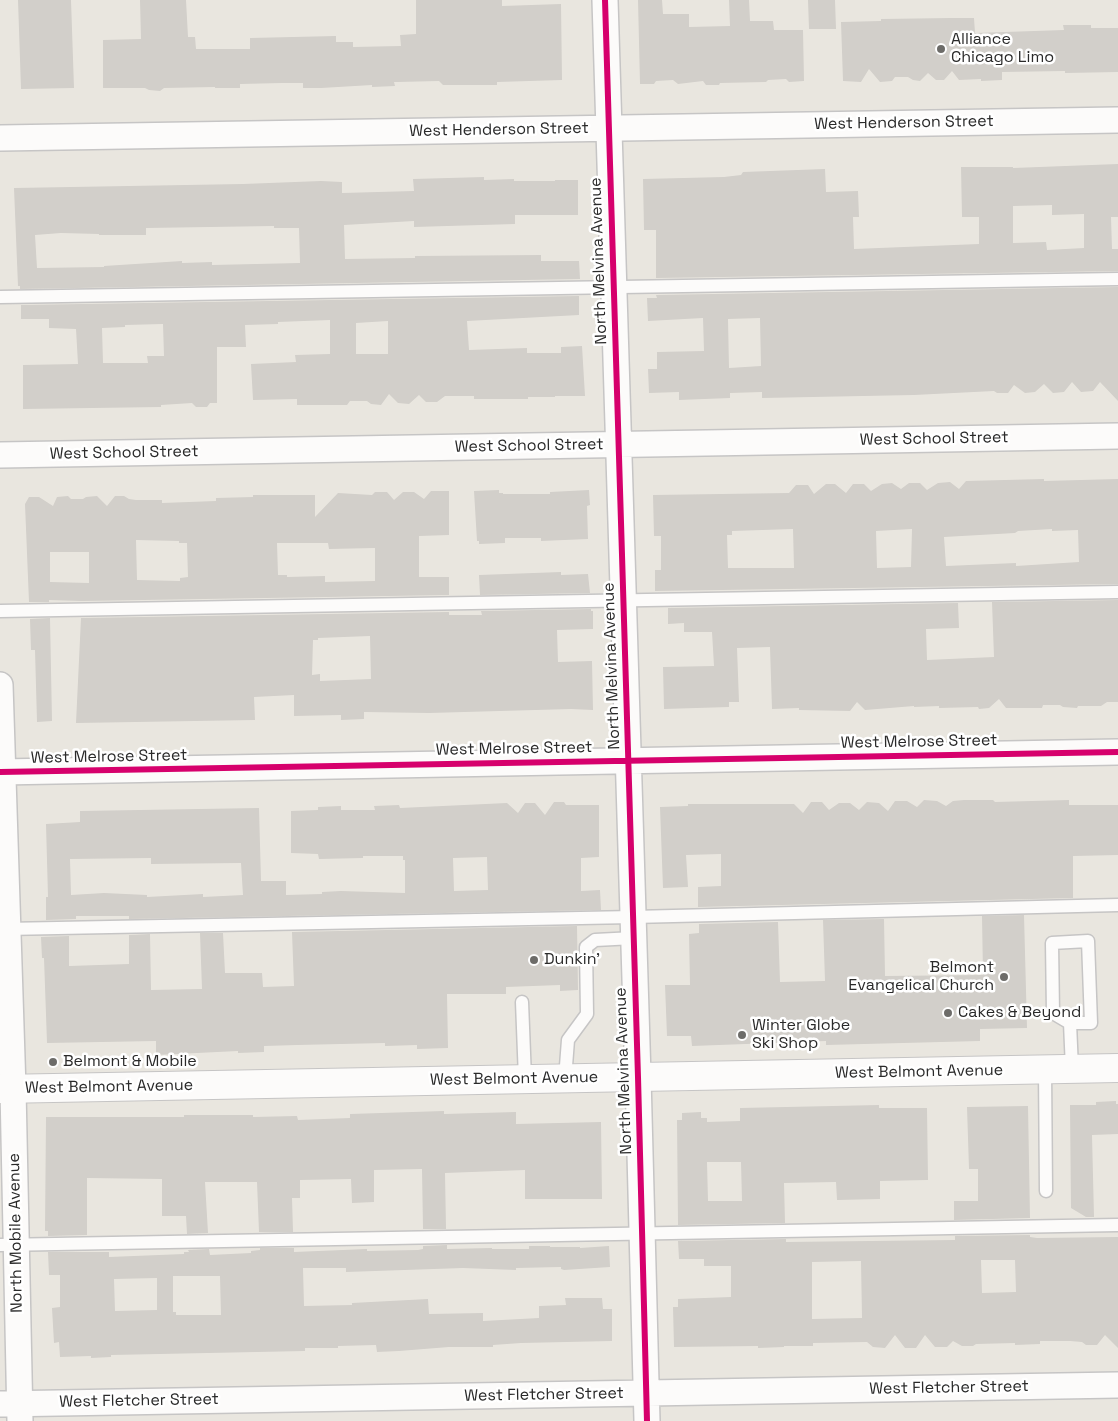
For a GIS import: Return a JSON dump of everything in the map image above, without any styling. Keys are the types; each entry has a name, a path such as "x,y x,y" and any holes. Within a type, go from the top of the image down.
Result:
{"main road":[{"name":"West Belmont Avenue","path":"6,1089 1118,1068"}],"street":[{"name":"North Melvina Avenue","path":"605,0 634,928 647,1421"},
{"name":"West Henderson Street","path":"0,138 1118,120"},
{"name":"West School Street","path":"0,455 1118,436"},
{"name":"North Mobile Avenue","path":"0,685 8,1245 13,1409"},
{"name":"West Melrose Street","path":"1,772 1118,752"},
{"name":"West Fletcher Street","path":"13,1409 646,1393 1118,1385"}],"lane":[{"path":"0,297 1118,279"},
{"path":"0,611 1118,592"},
{"path":"4,929 634,928 1118,905"},
{"path":"566,1078 568,1040 587,1014 586,947 595,940 634,928"},
{"path":"1088,942 1091,1023 1070,1023 1053,1013 1052,943 1088,942"},
{"path":"522,1002 525,1079"},
{"path":"1070,1023 1072,1069"},
{"path":"1045,1070 1046,1191"},
{"path":"8,1245 1118,1225"}],"building":[{"path":"18,0 71,0 74,88 21,89"},
{"path":"140,0 186,0 188,37 195,37 196,49 250,49 250,38 336,36 336,42 353,42 353,47 401,46 400,35 416,34 416,0 502,0 502,6 561,4 562,80 497,82 497,85 443,85 439,81 394,82 395,86 372,87 372,85 321,88 303,88 303,83 240,84 240,88 164,88 160,91 145,88 103,88 103,40 141,39"},
{"path":"638,0 662,0 663,14 689,14 689,27 730,26 729,0 749,0 750,21 773,21 774,30 803,30 804,81 789,82 786,79 706,85 703,81 678,84 673,80 656,81 654,84 640,84"},
{"path":"808,0 835,0 836,29 809,29"},
{"path":"974,18 975,33 1064,30 1063,25 1091,25 1091,28 1118,28 1118,72 1002,72 1002,80 981,81 981,79 959,80 952,71 944,80 936,80 928,73 920,81 908,77 895,77 892,81 880,82 869,69 861,82 843,81 841,22 881,21 881,19"},
{"path":"1118,164 1118,217 1111,217 1112,249 1118,249 1118,271 656,278 656,230 644,230 643,179 724,177 741,175 743,172 825,169 826,192 858,191 859,217 853,217 854,249 979,244 979,217 962,217 961,167 1013,168","holes":["1052,205 1052,215 1084,214 1084,248 1047,250 1046,242 1013,243 1013,206"]},
{"path":"484,177 484,180 514,179 514,181 578,180 578,215 515,215 515,224 414,227 414,221 344,225 345,259 415,258 415,256 541,255 541,261 579,261 580,279 20,289 20,286 18,286 14,188 321,181 342,182 342,193 414,191 413,179","holes":["274,226 274,228 299,228 300,263 212,265 212,262 182,263 182,261 104,267 37,268 35,235 61,233 146,235 146,228"]},
{"path":"1118,287 1118,401 1100,382 1093,391 1081,392 1072,382 1064,392 1053,393 1044,384 1035,392 1025,393 1014,385 1008,393 997,393 994,391 914,395 762,398 762,392 730,393 730,398 679,400 679,392 649,393 648,369 657,369 657,352 704,351 703,318 648,321 647,298 657,298 656,295","holes":["760,318 761,366 729,368 728,319"]},
{"path":"579,296 579,315 467,321 469,350 527,348 527,353 561,353 561,347 582,346 585,396 474,399 474,396 445,396 437,402 426,402 419,395 409,404 398,403 389,394 381,405 371,404 367,401 350,401 347,405 297,405 297,399 253,400 251,364 296,362 295,355 330,354 330,320 245,325 246,347 217,347 217,403 210,403 207,407 196,407 192,403 161,405 161,407 23,409 23,365 78,364 76,329 49,328 49,319 21,319 21,305","holes":["388,321 388,354 356,354 356,323","163,324 164,356 147,356 148,363 103,363 102,328"]},
{"path":"1118,479 1118,584 655,591 655,570 661,570 661,536 654,536 653,495 789,493 796,485 808,485 814,494 826,484 835,484 846,493 853,484 864,484 871,491 882,484 892,483 901,489 909,483 920,483 927,490 938,483 950,482 959,489 966,481","holes":["793,529 794,568 728,568 727,535 732,535 732,531","912,529 911,567 877,568 876,531","1052,529 1052,531 1078,530 1079,562 1016,566 1016,563 946,566 944,537"]},
{"path":"499,490 499,493 503,494 550,494 550,492 589,490 590,505 587,506 588,539 541,541 541,538 505,538 505,543 479,544 479,541 477,541 474,491"},
{"path":"431,491 449,491 449,535 419,536 419,577 449,577 449,595 49,600 49,602 29,602 25,504 29,497 39,497 53,506 57,497 68,496 71,499 83,499 97,496 107,506 115,496 124,496 136,500 162,500 162,503 216,501 216,498 253,497 253,495 315,495 315,517 338,493 372,495 375,492 387,492 394,500 403,492 414,492 424,499","holes":["136,540 179,541 179,543 187,543 188,577 180,578 180,581 137,580","277,543 328,543 329,549 375,548 375,581 325,582 325,576 287,577 287,575 278,575","50,552 89,552 89,583 50,582"]},
{"path":"561,572 561,575 588,574 590,593 480,595 479,575"},
{"path":"1118,600 1118,702 1107,702 1101,706 1078,706 1077,708 1043,705 1042,708 1006,708 999,699 989,708 979,709 978,707 939,708 939,706 914,706 865,710 857,702 850,711 799,710 799,708 772,709 770,647 737,648 739,702 729,702 729,707 664,709 663,667 714,666 712,632 684,632 684,623 668,624 668,608 958,603 959,628 926,629 927,660 994,657 992,602"},
{"path":"591,609 593,611 593,629 557,630 558,662 592,661 593,710 429,713 364,712 364,719 341,720 341,715 294,716 294,695 254,697 255,720 76,723 81,618 449,612 449,615 482,615 481,611","holes":["370,636 371,679 320,681 320,674 312,675 313,640 318,640 318,638"]},
{"path":"50,618 52,721 37,722 35,650 31,650 30,619"},
{"path":"924,800 937,801 946,806 953,801 964,800 993,800 995,802 1069,800 1069,805 1118,805 1118,855 1073,856 1073,898 698,907 698,887 721,886 721,854 686,855 688,887 663,888 660,807 688,806 688,804 794,804 803,813 811,802 822,802 829,810 839,803 850,803 859,810 867,802 879,803 888,811 895,801 907,801 917,807"},
{"path":"554,802 564,802 566,805 599,805 599,857 581,858 581,891 600,890 601,910 129,919 129,916 76,916 76,919 46,920 46,897 48,897 46,824 80,822 80,811 259,808 261,881 286,881 286,895 322,894 322,892 341,891 405,893 405,860 403,860 403,856 319,859 318,854 291,853 291,811 318,810 318,807 341,806 341,810 375,810 374,806 399,805 400,808 507,803 518,813 525,803 535,803 545,815","holes":["487,857 488,890 454,891 453,858","151,858 151,864 241,863 243,895 203,897 203,894 147,897 147,895 104,893 71,895 70,859"]},
{"path":"1024,915 1027,1028 980,1029 980,1041 826,1045 826,1041 692,1046 691,1036 667,1036 665,985 690,985 689,934 699,933 699,924 778,922 780,982 825,981 823,920 884,919 885,976 983,975 982,916"},
{"path":"577,926 578,990 560,991 560,985 506,987 506,994 447,994 448,1048 417,1049 417,1045 385,1046 385,1043 297,1045 264,1046 264,1052 238,1053 238,1051 156,1055 156,1041 47,1043 44,958 42,958 41,937 69,936 69,966 129,964 129,935 150,934 151,990 202,989 200,933 223,933 225,973 262,973 263,987 294,986 292,932"},
{"path":"1116,1101 1116,1104 1118,1104 1118,1134 1092,1135 1094,1217 1086,1217 1071,1208 1070,1105 1096,1105 1096,1102"},
{"path":"879,1105 879,1108 927,1108 928,1180 880,1181 880,1199 837,1200 836,1182 784,1183 785,1223 678,1225 677,1120 682,1120 682,1113 701,1112 701,1118 707,1118 707,1122 740,1121 740,1108","holes":["707,1162 741,1162 742,1201 708,1201"]},
{"path":"1028,1106 1030,1218 954,1220 954,1201 978,1201 978,1169 969,1169 967,1107"},
{"path":"444,1111 444,1114 516,1112 516,1124 601,1122 602,1199 525,1199 525,1170 445,1173 446,1229 423,1229 422,1169 374,1170 374,1202 352,1203 351,1179 300,1180 300,1198 292,1198 293,1232 259,1232 257,1182 205,1182 208,1233 187,1234 186,1216 162,1216 162,1179 87,1178 87,1235 48,1236 48,1231 45,1231 46,1117 253,1115 253,1117 297,1116 298,1120 350,1118 350,1114"},
{"path":"955,1236 1118,1237 1118,1348 1105,1335 1097,1345 1086,1345 1082,1342 1070,1341 1040,1341 1040,1344 976,1344 973,1346 962,1346 953,1341 947,1347 935,1347 925,1335 916,1348 905,1348 895,1335 885,1348 873,1347 867,1342 813,1343 813,1346 758,1348 758,1346 674,1347 673,1307 678,1307 678,1299 731,1297 731,1266 704,1266 704,1259 679,1259 678,1241 786,1239 786,1242 955,1240","holes":["981,1260 1015,1260 1016,1292 982,1293","861,1261 862,1318 812,1319 812,1262"]},
{"path":"447,1245 447,1249 529,1249 529,1246 580,1248 609,1246 610,1267 564,1270 561,1267 516,1268 516,1270 463,1268 346,1272 346,1268 303,1268 304,1306 352,1305 352,1303 428,1299 429,1314 483,1313 483,1321 539,1318 539,1306 566,1305 565,1298 602,1298 603,1309 612,1309 612,1341 521,1343 493,1345 493,1347 449,1347 377,1352 376,1345 338,1346 338,1348 305,1348 305,1351 111,1355 111,1357 91,1358 91,1356 60,1357 59,1342 54,1343 52,1308 60,1307 60,1275 49,1275 48,1252 109,1252 109,1257 184,1254 184,1252 189,1252 188,1250 209,1249 210,1255 251,1253 251,1251 260,1250 260,1248 294,1248 294,1252 367,1249 367,1251 418,1250 423,1249 423,1246","holes":["173,1276 220,1276 221,1315 176,1315 176,1312 173,1312","157,1278 157,1310 115,1311 114,1279"]}],"cycle path":[{"path":"605,0 647,1421"},
{"path":"0,772 1118,752"}],"place":[{"name":"Alliance Chicago Limo","path":"941,49"},
{"name":"Dunkin'","path":"534,960"},
{"name":"Belmont Evangelical Church","path":"1004,977"},
{"name":"Cakes & Beyond","path":"948,1013"},
{"name":"Winter Globe Ski Shop","path":"742,1035"},
{"name":"Belmont & Mobile","path":"53,1062"}]}
